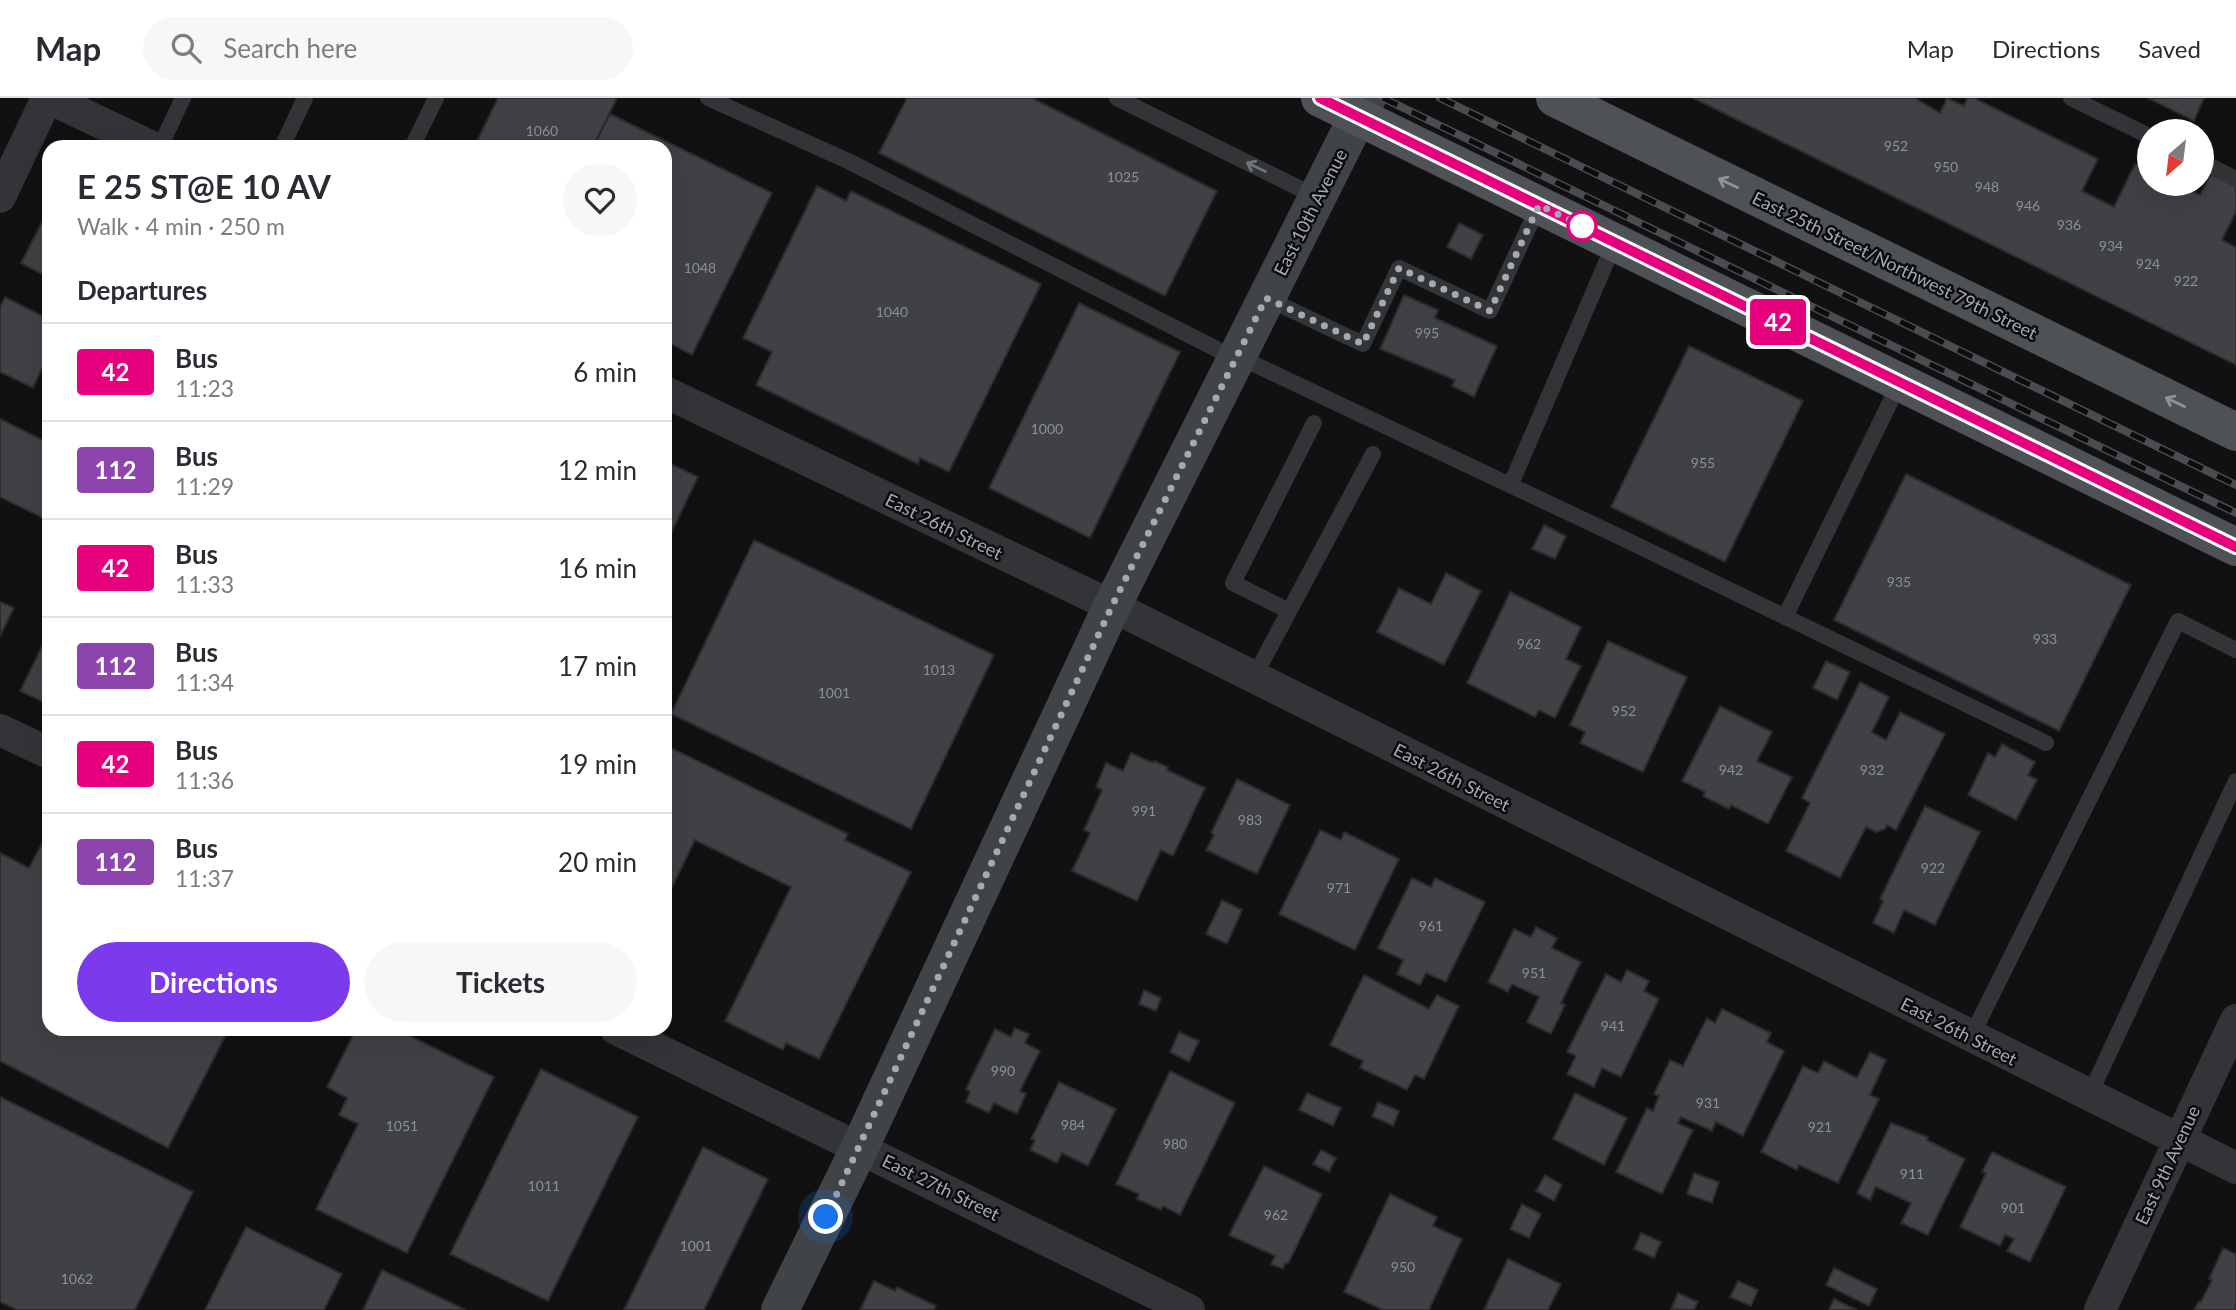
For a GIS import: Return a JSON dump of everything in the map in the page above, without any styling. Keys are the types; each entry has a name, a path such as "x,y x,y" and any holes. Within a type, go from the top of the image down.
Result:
{"main road":[{"path":"1320,98 1362,107 1539,205 2236,547"},
{"name":"East 25th Street/Northwest 79th Street","path":"1555,98 2236,432"}],"street":[{"path":"0,197 48,98 137,140"},
{"name":"East 10th Avenue","path":"780,1310 860,1147 1112,606 1362,107"},
{"name":"East 26th Street","path":"672,395 1112,606 2236,1168"},
{"path":"0,730 42,750"},
{"name":"East 9th Avenue","path":"2100,1310 2236,1020"},
{"name":"East 27th Street","path":"630,1036 1189,1310"}],"lane":[{"path":"163,140 183,98"},
{"path":"285,140 304,98"},
{"path":"415,140 436,98"},
{"path":"708,98 859,167 1237,357 1511,484 2046,743"},
{"path":"1117,98 1317,197"},
{"path":"2071,98 2137,130"},
{"path":"2214,168 2236,179"},
{"path":"1266,298 1363,344 1399,268 1490,311 1539,205"},
{"path":"1511,484 1615,242"},
{"path":"1785,617 1900,382"},
{"path":"1289,611 1233,583 1314,423"},
{"path":"1254,677 1373,454"},
{"path":"1971,1037 2178,621 2236,650"},
{"path":"2089,1096 2236,781"}],"building":[{"path":"498,98 617,98 596,140 477,140"},
{"path":"907,98 1032,98 1217,191 1165,296 879,153"},
{"path":"1693,98 1915,98 1940,113 1947,98 1964,106 1967,98 1974,98 2098,159 2082,191 2114,207 2135,164 2137,196 2214,196 2214,175 2236,186 2236,212 2222,240 2236,247 2236,365"},
{"path":"2148,98 2204,98 2195,119"},
{"path":"610,114 663,140 597,140"},
{"path":"672,144 772,193 692,355 672,345"},
{"path":"817,186 846,201 851,191 1041,284 949,472 920,458 918,464 756,385 772,352 743,338"},
{"path":"42,222 42,274 21,263"},
{"path":"1459,223 1483,235 1471,259 1447,247"},
{"path":"1404,295 1438,310 1435,318 1497,346 1474,397 1452,386 1455,380 1380,349"},
{"path":"5,297 42,316 42,369 33,388 0,372 0,307"},
{"path":"1079,303 1180,352 1090,538 989,488"},
{"path":"1689,346 1803,401 1725,562 1611,507"},
{"path":"0,419 42,440 42,518 0,497"},
{"path":"672,464 698,477 672,531"},
{"path":"1906,474 2131,585 2059,731 1834,620"},
{"path":"1544,525 1566,536 1555,559 1532,549"},
{"path":"754,540 994,655 911,829 672,714"},
{"path":"1446,573 1481,591 1444,665 1377,632 1399,588 1431,604"},
{"path":"1510,592 1581,627 1566,659 1581,666 1555,718 1539,710 1535,717 1467,683"},
{"path":"0,602 14,608 0,636"},
{"path":"1608,641 1687,677 1643,772 1580,743 1585,732 1570,725"},
{"path":"42,646 42,702 20,691"},
{"path":"1826,661 1850,672 1837,700 1813,688"},
{"path":"1860,682 1889,697 1872,732 1886,740 1900,712 1945,734 1896,830 1887,825 1885,829 1876,832 1866,827 1840,878 1786,851 1810,803 1802,798"},
{"path":"1720,706 1772,732 1757,761 1792,777 1768,824 1731,805 1729,809 1703,796 1705,792 1682,781"},
{"path":"2002,744 2035,762 2028,775 2037,780 2016,820 1968,795 1988,753 1995,757"},
{"path":"672,748 848,834 845,840 911,872 819,1059 786,1043 783,1050 725,1021 791,887 695,840 672,888"},
{"path":"1131,753 1168,767 1167,770 1205,788 1173,856 1161,850 1137,901 1072,871 1090,833 1084,830 1102,790 1096,787 1106,763 1123,771"},
{"path":"1237,779 1290,805 1257,874 1206,850 1214,835 1211,833"},
{"path":"1925,806 1980,832 1935,925 1904,910 1894,933 1873,923 1883,901 1880,899"},
{"path":"1320,830 1341,840 1344,832 1399,859 1355,950 1279,914"},
{"path":"42,843 42,1036 225,1036 168,1148 0,1061 0,853 29,868"},
{"path":"1412,878 1431,887 1435,878 1485,902 1446,982 1426,973 1420,985 1397,974 1403,960 1378,948"},
{"path":"1222,900 1242,910 1227,944 1206,934"},
{"path":"1536,927 1557,938 1552,948 1581,962 1561,1003 1565,1005 1551,1034 1527,1022 1539,997 1512,984 1508,992 1488,982 1514,929 1531,937"},
{"path":"1627,970 1649,981 1644,991 1659,999 1621,1077 1602,1068 1594,1087 1567,1074 1576,1056 1567,1052 1606,974 1621,982"},
{"path":"1364,975 1429,1009 1437,995 1459,1006 1424,1079 1415,1075 1407,1090 1360,1068 1363,1061 1330,1045"},
{"path":"1144,990 1161,998 1156,1011 1139,1004"},
{"path":"1722,1009 1771,1033 1767,1042 1784,1051 1743,1136 1716,1122 1712,1131 1681,1117 1678,1123 1693,1130 1662,1194 1616,1172 1647,1108 1653,1111 1659,1096 1654,1094 1670,1060 1683,1066 1707,1018 1715,1023"},
{"path":"1015,1028 1029,1034 1025,1043 1040,1051 1020,1091 1026,1094 1017,1114 994,1103 989,1113 966,1102 970,1092 966,1089 995,1029 1011,1037"},
{"path":"1179,1032 1199,1041 1189,1062 1170,1052"},
{"path":"352,1036 410,1036 494,1077 407,1253 316,1209 358,1124 339,1115 347,1098 327,1087"},
{"path":"1870,1052 1886,1060 1870,1095 1879,1099 1838,1183 1799,1165 1797,1170 1761,1152 1803,1066 1818,1073 1824,1061 1857,1078"},
{"path":"541,1069 638,1117 548,1301 450,1254"},
{"path":"1170,1071 1235,1103 1180,1215 1163,1206 1161,1210 1137,1199 1139,1194 1116,1184"},
{"path":"1059,1082 1116,1109 1088,1166 1062,1153 1057,1163 1030,1150 1035,1140 1031,1139"},
{"path":"1307,1093 1341,1108 1333,1126 1299,1110"},
{"path":"1575,1093 1627,1118 1604,1165 1553,1139"},
{"path":"0,1097 193,1192 135,1310 17,1310 0,1302"},
{"path":"1378,1102 1399,1111 1393,1126 1372,1116"},
{"path":"1891,1123 1928,1137 1927,1140 1965,1159 1928,1235 1901,1223 1911,1203 1876,1187 1870,1200 1857,1193"},
{"path":"703,1147 768,1179 704,1310 624,1310"},
{"path":"1321,1150 1336,1158 1329,1172 1313,1164"},
{"path":"1992,1152 2066,1187 2030,1262 2007,1251 2014,1239 2005,1235 2000,1246 1960,1227 1986,1173 1982,1172"},
{"path":"1264,1166 1322,1194 1288,1264 1285,1263 1283,1269 1271,1264 1275,1256 1229,1235"},
{"path":"1694,1173 1719,1182 1712,1203 1687,1194"},
{"path":"1545,1175 1562,1185 1554,1201 1536,1191"},
{"path":"1390,1194 1437,1217 1433,1226 1462,1239 1429,1310 1383,1310 1344,1292"},
{"path":"1522,1204 1541,1214 1529,1238 1510,1229"},
{"path":"246,1227 342,1274 324,1310 205,1310"},
{"path":"1641,1233 1661,1242 1654,1258 1634,1249"},
{"path":"2223,1248 2236,1254 2236,1310 2194,1310 2212,1280 2209,1279"},
{"path":"1508,1259 1561,1284 1548,1310 1484,1310"},
{"path":"1834,1268 1877,1289 1869,1306 1826,1285"},
{"path":"382,1270 466,1310 363,1310"},
{"path":"874,1281 895,1291 897,1287 936,1306 934,1310 860,1310"},
{"path":"1738,1281 1758,1290 1751,1306 1730,1297"},
{"path":"1678,1293 1698,1302 1694,1310 1671,1309"},
{"path":"1834,1299 1857,1310 1829,1310"}],"railway":[{"path":"1383,98 2236,513"},
{"path":"1440,98 2236,485"}],"bus line":[{"name":"42","path":"1320,98 2236,547"}],"route":[{"path":"826,1217 1112,606 1266,298 1363,344 1399,268 1490,311 1539,205 1582,226"}]}
